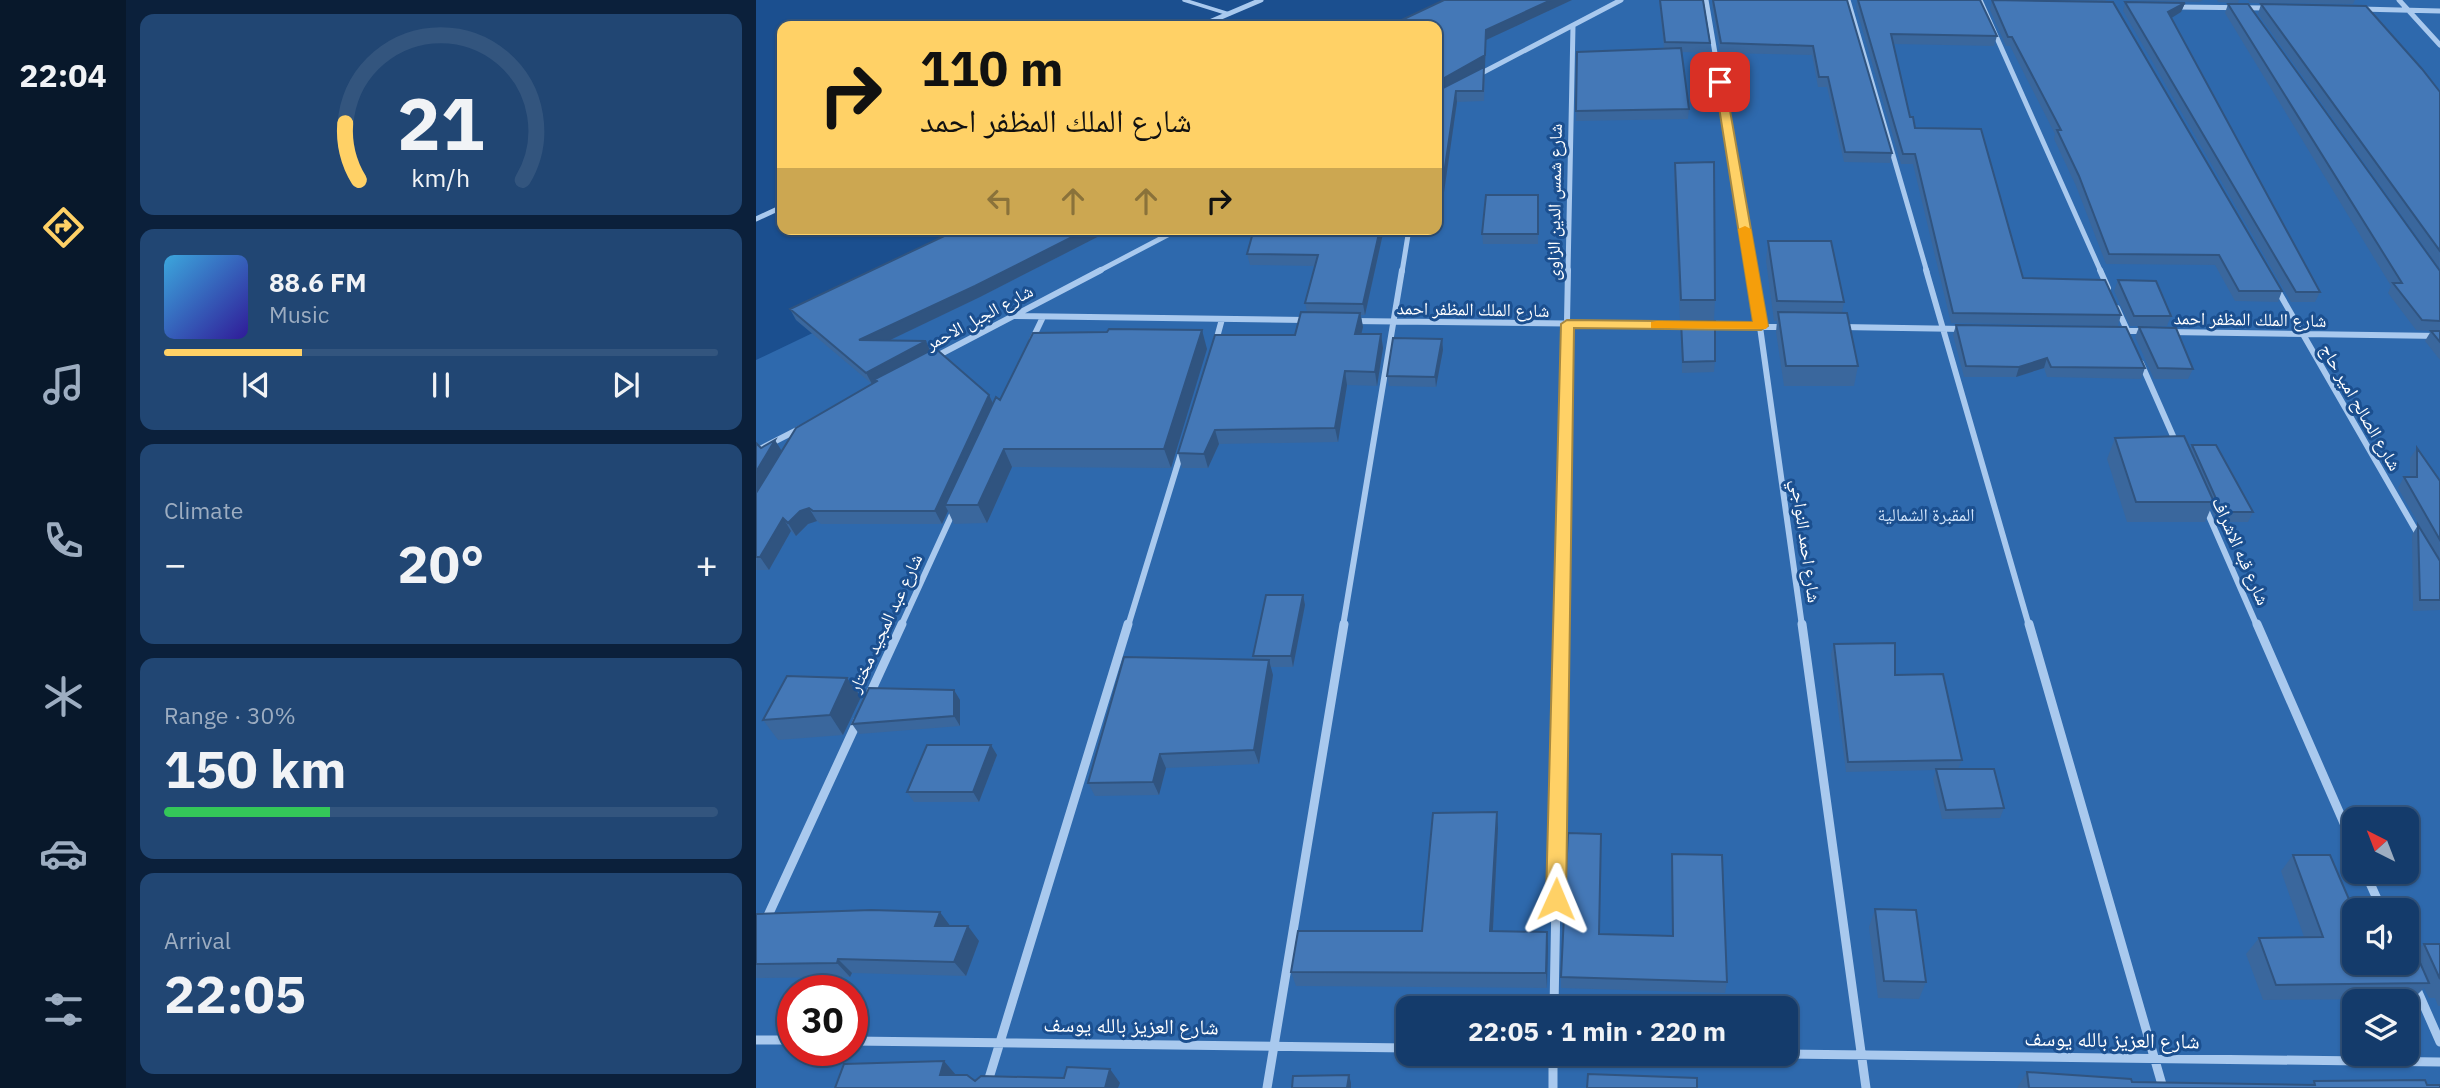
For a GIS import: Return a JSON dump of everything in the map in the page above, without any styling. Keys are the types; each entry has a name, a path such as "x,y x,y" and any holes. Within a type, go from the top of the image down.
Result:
{"street":[{"path":"1212,21 1261,0"},
{"path":"1474,77 1621,0"},
{"path":"1707,0 1720,0"},
{"name":"شارع احمد النواجي","path":"1707,0 1761,326 1866,1088"},
{"path":"2242,0 2256,19"},
{"path":"2399,0 2440,44"},
{"path":"1849,1 2163,1088"},
{"path":"1836,2 1863,2"},
{"path":"1981,2 2111,293"},
{"path":"1969,4 1995,4"},
{"path":"2167,7 2275,8"},
{"path":"2355,9 2440,11"},
{"name":"شارع شمس الدين الزاوى","path":"1554,996 1573,26"},
{"path":"756,219 777,209"},
{"name":"شارع الجبل الاحمر","path":"927,361 1167,235"},
{"path":"1267,1088 1408,235"},
{"name":"شارع الصالح امير حاج","path":"2276,287 2426,550"},
{"path":"2116,306 2133,344"},
{"path":"1010,316 1315,320"},
{"path":"1026,354 1043,317"},
{"path":"1214,346 1222,319"},
{"name":"شارع الملك المظفر احمد","path":"1341,321 1800,327"},
{"path":"1839,327 1970,329"},
{"name":"شارع الملك المظفر احمد","path":"2114,331 2440,335"},
{"path":"2138,356 2183,457"},
{"path":"756,452 808,424 801,435"},
{"path":"986,1088 1186,438"},
{"name":"شارع قبه الاشراف","path":"2199,494 2342,819"},
{"name":"شارع عبد المجيد مختار","path":"865,704 957,504"},
{"name":"شارع عبد المجيد مختار","path":"762,929 859,717"},
{"path":"2410,975 2440,1042"},
{"path":"756,1040 777,1040"},
{"name":"شارع العزيز بالله يوسف","path":"868,1041 1396,1048"},
{"name":"شارع العزيز بالله يوسف","path":"1798,1054 2440,1062"},
{"path":"1553,1066 1553,1088"}],"lane":[{"path":"1184,0 1229,14"}],"green space":[{"name":"المقبرة الشمالية","path":"1498,0 2440,0 2440,1088 756,1088 756,360 1017,235 1442,235 1442,28"}],"building":[{"path":"1444,0 1551,0 1486,30 1485,55 1442,79 1442,21 1400,21"},
{"path":"1660,0 1703,0 1710,43 1665,42"},
{"path":"1713,0 1847,0 1892,153 1845,152 1828,77 1819,77 1813,46 1721,43"},
{"path":"1858,0 1980,0 1997,36 1891,34 1910,117 1913,117 1915,128 1981,129 2023,278 2105,280 2121,315 1953,313 1915,154 1903,154"},
{"path":"1992,0 2113,2 2282,291 2239,291 2219,255 2109,254 2079,176 2057,130 2061,130 2012,37 2008,37"},
{"path":"2125,2 2185,3 2168,12 2320,292 2296,292"},
{"path":"2228,4 2248,4 2440,271 2440,321 2422,320 2393,283 2402,283"},
{"path":"2261,4 2366,6 2440,92 2440,251"},
{"path":"1681,48 1689,109 1576,111 1577,52"},
{"path":"1484,67 1483,91 1456,91 1442,188 1442,88"},
{"path":"1714,162 1715,300 1681,300 1675,163"},
{"path":"1486,195 1538,195 1538,234 1482,234"},
{"path":"946,235 1076,235 859,340 926,341 866,373 790,309"},
{"path":"1252,235 1379,235 1363,304 1305,303 1318,255 1247,254"},
{"path":"1768,241 1831,241 1844,302 1777,301"},
{"path":"2118,280 2156,281 2171,316 2134,316"},
{"path":"1301,312 1360,313 1355,334 1381,334 1375,372 1345,371 1335,428 1215,430 1204,454 1178,453 1215,335 1295,335"},
{"path":"1778,312 1847,313 1858,366 1786,366"},
{"path":"1681,321 1715,321 1715,361 1683,362"},
{"path":"1956,325 2126,327 2145,368 2051,367 2047,358 2019,367 1966,366"},
{"path":"2139,327 2176,328 2193,369 2158,368"},
{"path":"1109,329 1202,330 1164,449 1004,449 978,505 945,505 996,397 1000,400 1033,333 1107,332"},
{"path":"2431,331 2440,331 2440,342"},
{"path":"1393,338 1442,339 1435,377 1387,376"},
{"path":"935,348 989,395 935,511 813,511 809,508 800,511 788,523 783,518 760,557 756,557 756,493 796,428 877,381 875,379"},
{"path":"2184,436 2214,502 2136,502 2115,438"},
{"path":"775,440 756,472 756,443 761,448"},
{"path":"2192,445 2216,445 2253,512 2222,512"},
{"path":"2417,448 2440,481 2440,540 2404,477 2417,477"},
{"path":"2418,525 2440,561 2440,600 2420,600"},
{"path":"1266,595 1303,595 1291,656 1253,656"},
{"path":"1895,643 1895,675 1943,674 1962,760 1848,762 1834,644"},
{"path":"1124,657 1269,660 1254,750 1160,754 1153,782 1088,783"},
{"path":"787,676 847,678 830,715 763,720"},
{"path":"869,688 954,690 954,716 852,724"},
{"path":"927,745 991,745 973,792 907,792"},
{"path":"1936,769 1994,769 2004,808 1946,810"},
{"path":"1497,812 1490,931 1547,932 1546,973 1291,972 1298,931 1422,931 1433,813"},
{"path":"1568,833 1601,834 1599,934 1673,936 1672,854 1722,855 1727,982 1561,977"},
{"path":"2293,855 2330,855 2348,898 2342,898 2342,975 2419,975 2419,960 2429,983 2276,985 2259,938 2323,937"},
{"path":"1875,909 1916,910 1926,982 1884,981"},
{"path":"871,910 940,912 935,926 968,926 954,962 838,959 837,963 756,964 756,914"},
{"path":"2424,944 2440,944 2440,979"},
{"path":"944,1061 940,1075 967,1075 975,1081 981,1076 1064,1078 1067,1067 1110,1069 1105,1088 835,1088 843,1066 868,1066 868,1063"},
{"path":"2027,1072 2131,1079 2132,1082 2315,1085 2314,1081 2425,1080 2427,1085 2440,1085 2440,1088 2029,1088"},
{"path":"1588,1074 1697,1078 1697,1088 1587,1088"},
{"path":"1349,1075 1347,1088 1292,1088 1293,1076"}],"slow traffic":[{"path":"1656,325 1761,326 1745,229"}],"route":[{"path":"1556,899 1567,324 1761,326 1720,82"}]}
